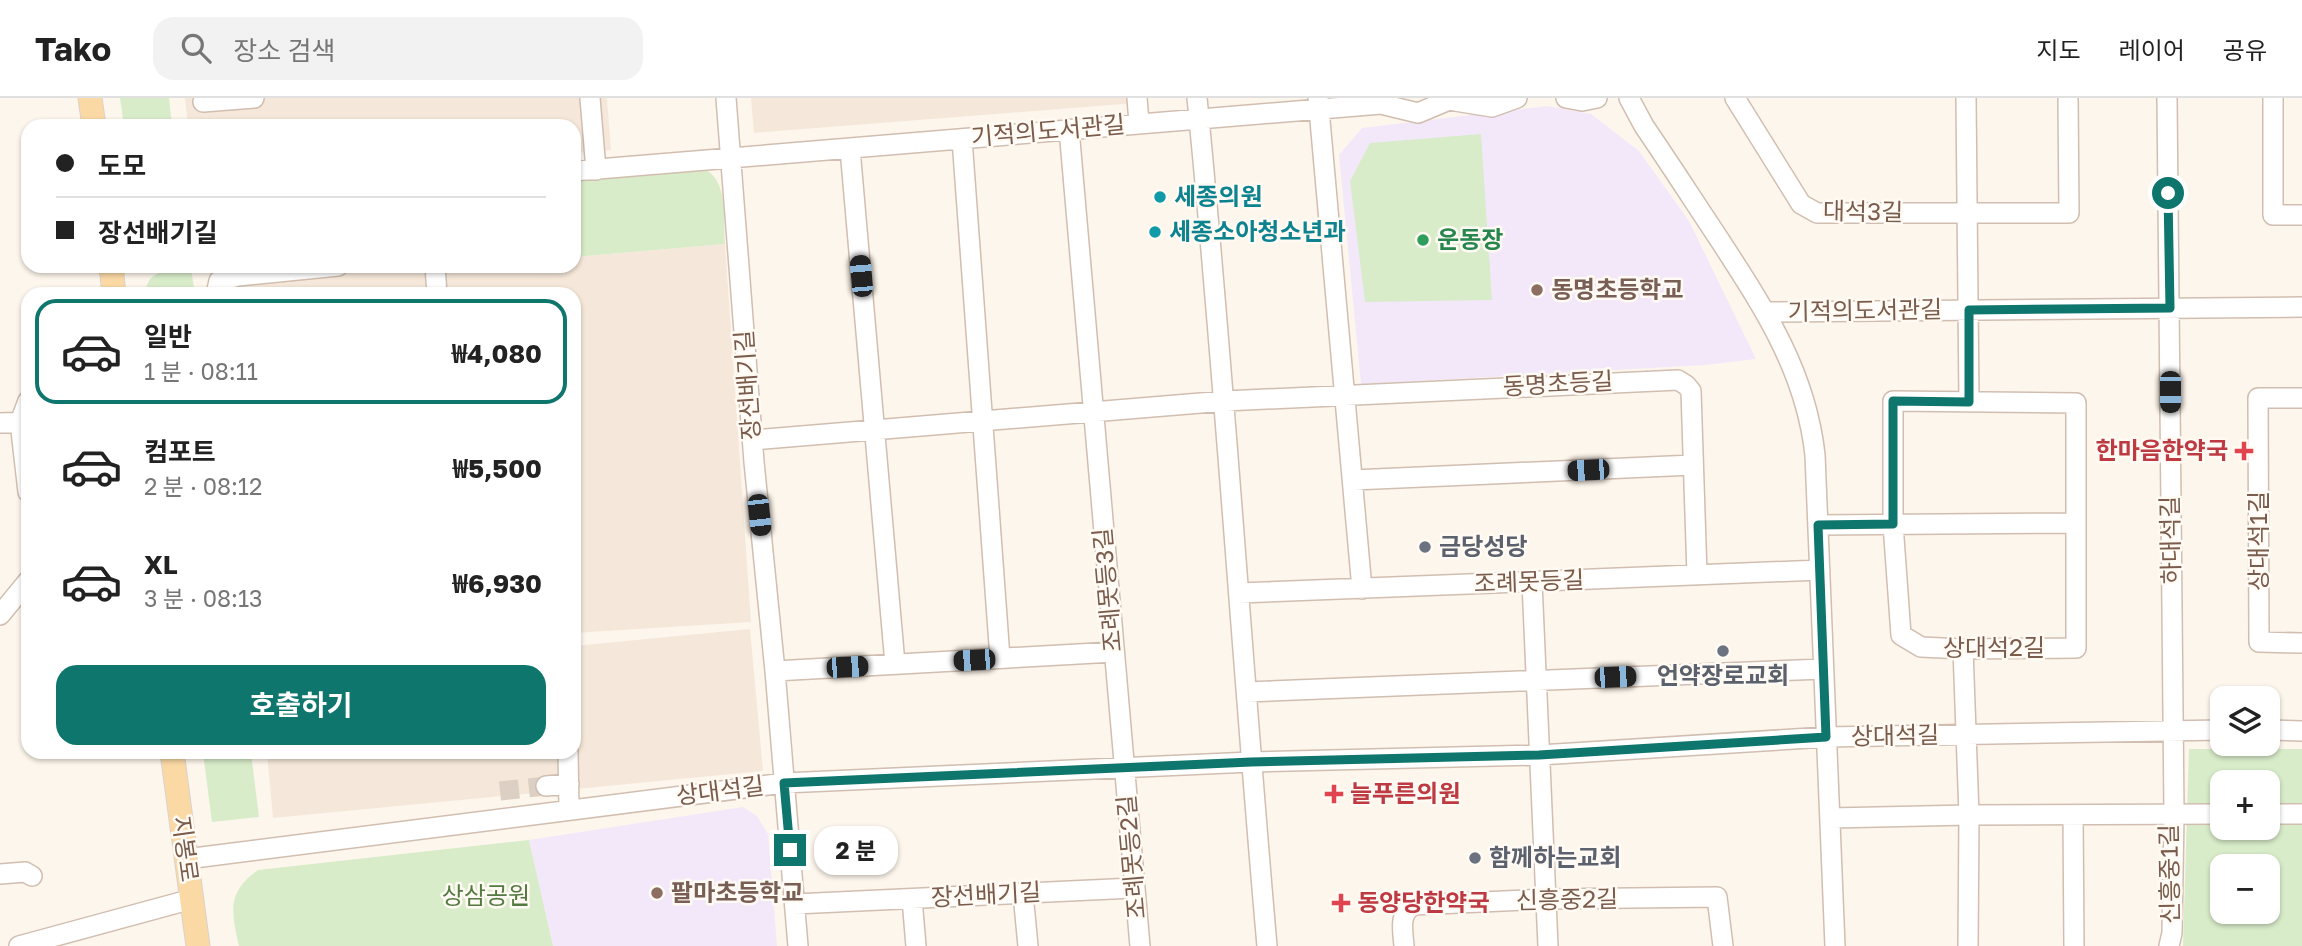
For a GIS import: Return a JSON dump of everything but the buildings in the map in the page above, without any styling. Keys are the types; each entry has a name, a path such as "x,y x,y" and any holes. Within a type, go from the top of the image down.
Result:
{"main road":[{"path":"90,98 93,119"},
{"name":"지봉로","path":"173,759 198,946"}],"street":[{"path":"203,102 254,98"},
{"path":"590,98 596,170"},
{"name":"장선배기길","path":"726,98 752,440 798,946"},
{"path":"1136,98 1139,123"},
{"path":"1197,98 1225,401 1267,946"},
{"name":"기적의도서관길","path":"581,171 1199,120 1318,104 1381,104 1418,113 1449,100 1492,107 1517,98"},
{"path":"1566,98 1582,101 1597,98"},
{"name":"기적의도서관길","path":"1629,98 1767,312 2302,307"},
{"name":"대석3길","path":"1735,98 1801,204 1817,213 2069,213 2068,98"},
{"path":"1966,98 1969,402"},
{"name":"하대석길","path":"2167,98 2174,814"},
{"path":"2273,98 2273,215 2302,215"},
{"path":"1318,104 1362,589"},
{"name":"조례못등3길","path":"1069,129 1124,768"},
{"path":"962,139 1000,658"},
{"path":"850,149 895,664"},
{"path":"218,287 219,281 268,273"},
{"path":"1767,312 1800,384 1815,455 1835,946"},
{"name":"동명초등길","path":"1225,401 1678,380 1691,391 1697,575"},
{"name":"상대석1길","path":"2302,398 2258,398 2259,642 2302,643"},
{"path":"752,440 1225,401"},
{"name":"상대석2길","path":"1893,401 2076,403 2076,523 2076,648 1921,647 1901,635 1893,524 1893,401"},
{"path":"0,423 21,422"},
{"path":"1353,480 1693,465"},
{"path":"1818,525 2076,523"},
{"name":"조례못등길","path":"1239,593 1820,570"},
{"path":"1532,582 1548,946"},
{"path":"0,615 21,590"},
{"path":"1963,649 1969,815 1968,946"},
{"path":"775,671 1114,652"},
{"path":"1247,692 1823,669"},
{"name":"상대석길","path":"186,859 784,783 1251,762 1539,755 1826,737 2210,730"},
{"path":"2280,730 2302,731"},
{"path":"568,759 569,810"},
{"name":"조례못등2길","path":"1124,768 1140,946"},
{"path":"546,786 569,784"},
{"path":"2174,814 2210,814"},
{"name":"신흥중1길","path":"1831,818 2174,814 2172,933 2169,946"},
{"path":"2280,814 2302,814"},
{"path":"2073,815 2074,946"},
{"path":"0,874 25,872 32,876"},
{"name":"장선배기길","path":"795,904 1134,888"},
{"path":"1023,894 1028,946"},
{"name":"신흥중2길","path":"1404,946 1403,917 1407,908 1413,905 1546,899 1717,897 1723,946"},
{"path":"912,898 916,946"},
{"path":"19,946 192,899"}],"shaded area":[{"path":"185,98 607,98 611,150 581,152 581,119 187,119"},
{"path":"751,98 1148,98 1148,102 754,133"},
{"name":"동명초등학교","path":"1547,106 1591,114 1639,151 1689,221 1756,359 1705,365 1361,384 1339,155 1362,128"},
{"path":"725,244 751,622 581,633 581,287 224,287 256,273 581,273 581,256"},
{"path":"750,629 763,771 273,818 268,759 581,759 581,645"},
{"name":"팔마초등학교","path":"743,807 757,816 768,834 777,946 553,946 529,840"}],"green space":[{"path":"120,98 169,98 171,119 123,119"},
{"name":"운동장","path":"1481,134 1492,300 1365,302 1350,181 1370,143"},
{"path":"703,169 717,181 721,191 725,244 581,256 581,179"},
{"path":"192,273 194,287 147,287 155,275"},
{"path":"2189,749 2210,749 2210,756 2280,756 2280,749 2302,749 2302,946 2183,946"},
{"path":"204,759 252,759 259,817 212,822"},
{"name":"상삼공원","path":"529,840 553,946 239,946 233,912 236,894 258,870"}],"tunnel":[{"path":"500,791 546,786"}],"place":[{"name":"세종의원","path":"1160,197"},
{"name":"세종소아청소년과","path":"1155,232"},
{"name":"운동장","path":"1423,240"},
{"name":"동명초등학교","path":"1537,290"},
{"name":"한마음한약국","path":"2244,451"},
{"name":"금당성당","path":"1425,547"},
{"name":"언약장로교회","path":"1723,651"},
{"name":"늘푸른의원","path":"1334,794"},
{"name":"함께하는교회","path":"1475,858"},
{"name":"팔마초등학교","path":"657,893"},
{"name":"동양당한약국","path":"1341,903"}],"route":[{"path":"790,850 784,783 1251,762 1539,755 1826,737 1818,525 1893,524 1893,401 1969,402 1969,310 2170,308 2168,193"}]}
